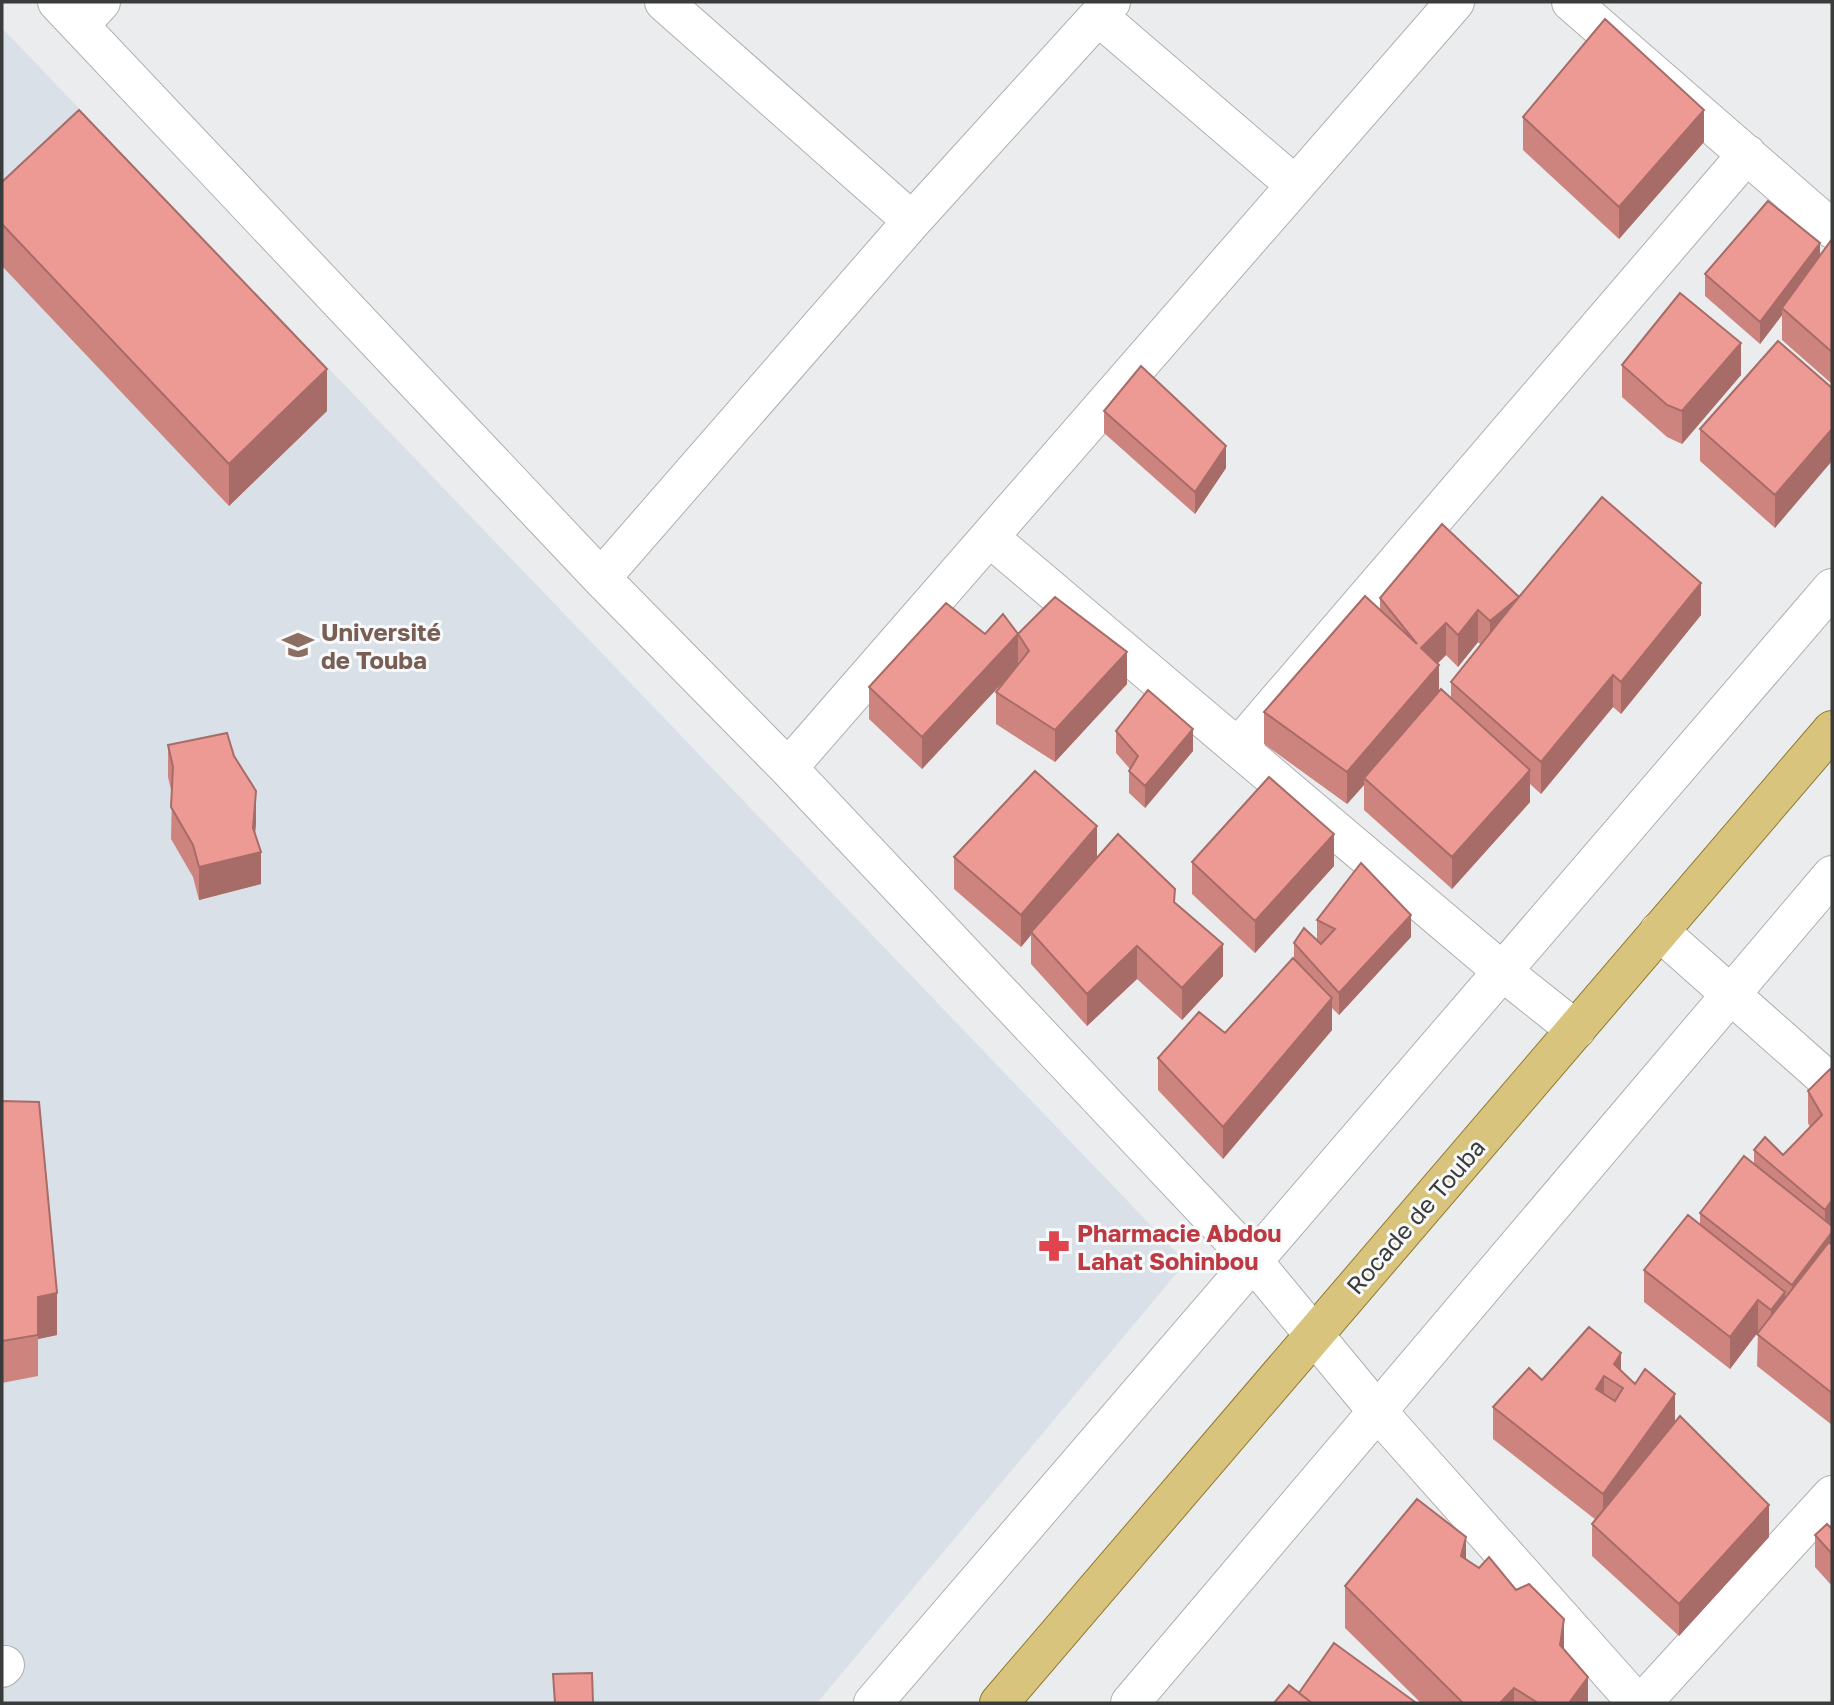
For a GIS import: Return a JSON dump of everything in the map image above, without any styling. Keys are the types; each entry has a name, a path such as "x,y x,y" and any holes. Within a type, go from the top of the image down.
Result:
{"main road":[{"name":"Rocade de Touba","path":"999,1703 1832,730"}],"street":[{"path":"664,2 912,221"},
{"path":"788,768 1455,2"},
{"path":"1571,2 1832,229"},
{"path":"601,579 912,221 1105,9 1295,186"},
{"path":"79,10 601,579 788,768 1253,1261 1377,1412 1637,1703"},
{"path":"1239,746 1746,154"},
{"path":"989,537 1502,971 1576,1030"},
{"path":"873,1703 1832,588"},
{"path":"1130,1703 1832,875"},
{"path":"1659,931 1832,1084"},
{"path":"1642,1703 1832,1495"}],"shaded area":[{"name":"Université de Touba","path":"2,28 1186,1262 817,1703 2,1703"}],"building":[{"path":"1605,19 1704,110 1619,207 1523,117"},
{"path":"79,110 327,369 229,464 2,224 2,182"},
{"path":"1768,201 1820,243 1760,322 1705,274"},
{"path":"1832,239 1832,352 1782,308"},
{"path":"1680,293 1741,343 1682,411 1667,405 1622,365"},
{"path":"1778,341 1832,388 1832,429 1775,495 1700,429"},
{"path":"1141,366 1226,446 1195,492 1104,411"},
{"path":"1602,497 1701,583 1621,682 1613,675 1541,762 1451,682"},
{"path":"1442,524 1519,597 1490,621 1478,610 1458,635 1446,623 1421,648 1439,665 1347,772 1264,712 1365,596 1417,644 1380,598"},
{"path":"1055,597 1127,652 1055,730 996,692 1029,651 1018,634"},
{"path":"946,603 985,634 1003,614 1018,634 922,737 869,687"},
{"path":"1441,689 1530,770 1452,857 1364,778"},
{"path":"1148,690 1193,729 1145,786 1129,771 1138,756 1116,731"},
{"path":"227,733 234,756 256,791 253,828 261,852 199,867 193,845 171,807 173,767 168,745"},
{"path":"1035,771 1097,826 1021,915 954,857"},
{"path":"1269,777 1334,834 1255,921 1192,862"},
{"path":"1118,834 1175,889 1174,902 1223,944 1182,988 1137,946 1087,994 1031,932"},
{"path":"1361,863 1411,915 1339,993 1294,943 1304,928 1321,944 1335,929 1317,920"},
{"path":"1293,958 1332,998 1223,1127 1158,1058 1199,1012 1225,1033"},
{"path":"1830,1069 1832,1200 1825,1210 1754,1150 1765,1137 1783,1155 1822,1115 1808,1091"},
{"path":"2,1101 39,1102 57,1293 38,1297 38,1335 2,1341"},
{"path":"1744,1156 1832,1226 1832,1232 1792,1285 1700,1213"},
{"path":"1688,1215 1785,1292 1771,1310 1758,1300 1730,1337 1644,1270"},
{"path":"1829,1242 1832,1245 1832,1393 1757,1334"},
{"path":"1589,1327 1621,1353 1614,1364 1635,1384 1645,1369 1675,1394 1603,1494 1493,1407 1529,1368 1542,1380","holes":["1604,1376 1623,1388 1615,1401 1596,1389"]},
{"path":"1680,1416 1769,1505 1679,1604 1592,1524"},
{"path":"1417,1499 1466,1537 1461,1556 1479,1568 1489,1557 1516,1590 1529,1584 1564,1619 1560,1645 1588,1677 1569,1703 1538,1703 1514,1688 1500,1703 1463,1703 1345,1586"},
{"path":"1827,1524 1832,1529 1832,1554 1815,1535"},
{"path":"1334,1643 1415,1702 1312,1703 1299,1693"},
{"path":"592,1673 593,1703 555,1703 553,1674"},
{"path":"1289,1685 1312,1703 1274,1703"}],"place":[{"name":"Université de Touba","path":"298,645"},
{"name":"Pharmacie Abdou Lahat Sohinbou","path":"1054,1246"}]}
